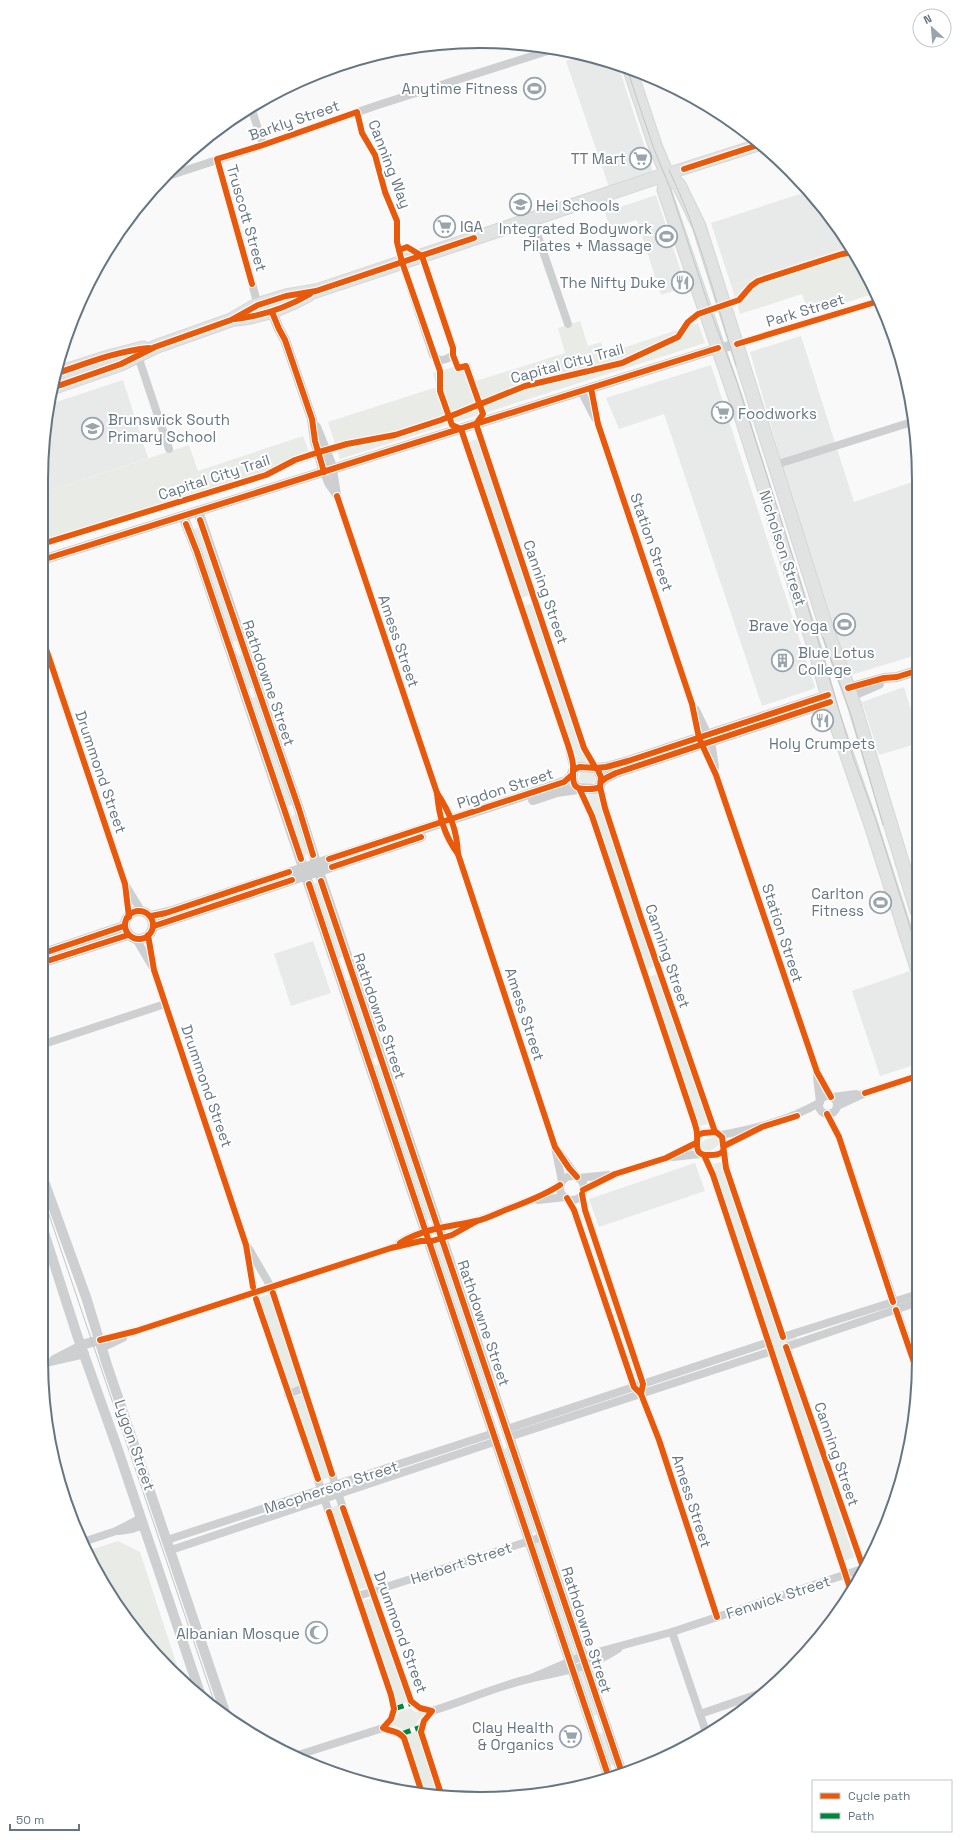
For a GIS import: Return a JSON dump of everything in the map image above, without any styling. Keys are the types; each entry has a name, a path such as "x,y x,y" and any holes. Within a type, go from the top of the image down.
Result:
{"main road":[{"name":"Nicholson Street","path":"632,76 656,148 667,174 679,185 699,226 808,569 850,692 912,895"},
{"path":"231,320 258,316 274,307 286,296 316,291 754,146"},
{"name":"Nicholson Street","path":"667,174 664,190 736,400 792,574 829,698 912,952"},
{"path":"62,372 155,347 231,320 258,305 274,307"},
{"path":"59,386 121,364 136,353"},
{"path":"792,574 808,569"},
{"path":"829,698 850,692"},
{"path":"902,920 912,917"}],"street":[{"name":"Barkly Street","path":"177,173 378,105 544,53"},
{"path":"252,113 263,145"},
{"name":"Truscott Street","path":"216,159 258,305"},
{"path":"532,219 568,324"},
{"path":"402,262 434,355 436,359 447,359 453,355 453,348 422,256"},
{"name":"Park Street","path":"48,558 718,348 737,344 873,303"},
{"name":"Amess Street","path":"274,307 279,329 285,340 313,424 319,432 329,470 328,483 337,496 437,793 443,826 449,842 458,854"},
{"path":"136,353 169,449"},
{"name":"Station Street","path":"586,390 817,1072 831,1097"},
{"path":"776,465 908,423"},
{"name":"Canning Street","path":"476,424 584,748 595,767"},
{"name":"Canning Street","path":"461,429 568,745 573,772"},
{"name":"Rathdowne Street","path":"198,511 299,808 317,868 620,1769"},
{"name":"Rathdowne Street","path":"183,516 197,552 305,871 607,1772"},
{"path":"230,651 243,646"},
{"name":"Drummond Street","path":"48,656 125,884 129,929 154,970"},
{"path":"850,692 884,678 893,678 912,672"},
{"path":"705,740 612,766 578,767 573,772 573,782 579,789 595,789 616,773 705,740 829,698"},
{"path":"595,767 600,771 601,784"},
{"name":"Pigdon Street","path":"129,929 137,913 166,913 317,868 443,826 566,781 573,772"},
{"name":"Canning Street","path":"601,784 605,808 718,1133"},
{"name":"Canning Street","path":"579,789 597,830 697,1140"},
{"name":"Pigdon Street","path":"453,822 547,795 579,789"},
{"name":"Amess Street","path":"437,793 453,822 458,854 555,1146 561,1183"},
{"path":"285,813 299,808"},
{"name":"Pigdon Street","path":"154,926 305,871"},
{"name":"Drummond Street","path":"125,884 146,914"},
{"path":"48,957 129,929 148,935 152,932 154,926 146,914"},
{"name":"Drummond Street","path":"148,935 154,970 246,1245 254,1292 358,1596 394,1707 391,1719 383,1728"},
{"path":"48,1043 165,1004"},
{"name":"Station Street","path":"817,1072 820,1102"},
{"path":"666,1158 697,1140 702,1133 718,1133 762,1127 797,1116 832,1114 837,1108 865,1093 912,1078"},
{"path":"797,1116 820,1102 824,1097 865,1093"},
{"path":"831,1097 836,1101 839,1137"},
{"path":"820,1102 820,1109 825,1114 839,1137 912,1356"},
{"path":"48,1362 136,1331 391,1248 421,1241 429,1242 442,1238 458,1232 477,1221 532,1201 561,1183 568,1176 578,1178 615,1174 666,1158 718,1155 723,1149 762,1127"},
{"path":"718,1133 723,1149 726,1168 784,1337 800,1332 840,1324"},
{"path":"697,1140 702,1155"},
{"name":"Amess Street","path":"555,1146 569,1168 578,1178"},
{"name":"Canning Street","path":"702,1155 713,1175 849,1584"},
{"path":"532,1201 566,1198 575,1199 583,1192 615,1174"},
{"path":"578,1178 583,1183 585,1210 643,1384 641,1394"},
{"path":"561,1183 561,1192 566,1198"},
{"name":"Lygon Street","path":"48,1192 81,1282 224,1708"},
{"name":"Amess Street","path":"566,1198 574,1210 634,1387 641,1394 658,1440 717,1617"},
{"path":"391,1248 426,1230 477,1221"},
{"path":"585,1242 594,1239"},
{"name":"Lygon Street","path":"48,1244 198,1688"},
{"name":"Drummond Street","path":"246,1245 271,1287 336,1486 411,1701 420,1708 432,1712 424,1721 421,1732 440,1790"},
{"path":"895,1306 912,1297"},
{"path":"800,1332 803,1341 840,1324 895,1306 912,1303"},
{"path":"614,1327 622,1324"},
{"name":"Canning Street","path":"803,1341 786,1347 861,1562"},
{"path":"508,1433 634,1387 769,1342"},
{"path":"495,1437 641,1394 772,1351"},
{"path":"707,1363 709,1371"},
{"path":"288,1394 304,1388"},
{"path":"484,1404 497,1400"},
{"name":"Macpherson Street","path":"167,1540 322,1490 495,1437"},
{"name":"Macpherson Street","path":"171,1550 325,1499 495,1437"},
{"path":"88,1540 159,1516"},
{"path":"242,1516 245,1526"},
{"name":"Herbert Street","path":"358,1596 542,1536"},
{"path":"151,1545 167,1540"},
{"path":"154,1556 171,1550"},
{"name":"Fenwick Street","path":"432,1712 622,1647 856,1572"},
{"path":"672,1632 705,1728"},
{"path":"700,1714 751,1696"},
{"path":"303,1753 383,1728 394,1730 401,1734 404,1738 420,1787"}],"shaded area":[{"path":"573,58 620,71 653,172 609,187 566,61"},
{"path":"803,193 823,217 844,248 731,285 711,223"},
{"path":"656,195 686,287 661,295 637,220 610,228 605,212"},
{"path":"844,248 870,295 809,314 802,294 740,314 731,285"},
{"path":"580,321 588,346 601,342 605,354 698,323 705,343 340,459 328,422 437,387 433,373 470,362 476,381 565,353 558,328"},
{"path":"801,336 854,502 912,482 912,656 848,676 798,520 750,352"},
{"path":"711,365 815,687 813,689 762,706 664,414 619,429 606,398"},
{"name":"Brunswick South Primary School","path":"123,380 148,458 48,491 49,452 55,402"},
{"path":"303,436 312,460 48,547 48,491 189,445 198,471"},
{"path":"478,439 531,595 521,598 468,442"},
{"path":"199,527 238,640 230,643 192,530"},
{"path":"533,603 587,761 586,762 576,763 523,606"},
{"path":"243,654 254,687 246,690 235,657"},
{"path":"904,687 912,713 912,745 879,755 862,702"},
{"path":"258,696 294,804 286,807 250,698"},
{"path":"584,770 590,770 595,775 593,784 590,786 584,786 579,781 579,775"},
{"path":"598,794 656,966 646,970 588,795"},
{"path":"297,814 310,854 302,856 289,817"},
{"path":"319,882 345,956 337,959 312,884"},
{"path":"313,941 331,993 291,1006 274,954"},
{"path":"910,971 912,978 912,1066 880,1076 852,991"},
{"path":"658,974 708,1124 699,1126 649,977"},
{"path":"352,979 378,1057 371,1059 345,981"},
{"path":"380,1064 433,1219 425,1221 373,1066"},
{"path":"717,1138 719,1144 718,1146 714,1149 703,1150 700,1144 707,1139"},
{"path":"721,1162 781,1339 796,1337 797,1340 783,1347 854,1557 845,1561 711,1165"},
{"path":"695,1163 705,1191 599,1227 589,1199"},
{"path":"441,1242 494,1398 485,1401 433,1244"},
{"path":"269,1294 300,1386 290,1388 260,1297"},
{"path":"303,1394 331,1477 321,1480 293,1397"},
{"path":"509,1448 536,1532 532,1533 504,1449"},
{"path":"340,1504 368,1587 358,1590 331,1508"},
{"path":"118,1541 140,1552 178,1668 155,1645 137,1623 106,1576 92,1549"},
{"path":"541,1541 580,1655 572,1657 534,1544"},
{"path":"372,1598 407,1702 397,1705 362,1601"},
{"path":"585,1669 599,1714 592,1716 577,1672"},
{"path":"410,1708 415,1712 425,1711 427,1715 418,1720 416,1726 404,1730 395,1726 389,1728 388,1724 396,1718 399,1712"},
{"path":"417,1731 435,1789 425,1788 407,1734"},
{"path":"605,1732 616,1764 608,1767 598,1734"}],"tram line":[{"path":"629,75 654,149 670,188 710,310 737,382 795,564 854,760 876,820 912,933"},
{"path":"669,170 680,193 698,241 736,365"},
{"path":"823,637 851,715 883,825"},
{"path":"48,1212 214,1700"}],"marked path":[{"path":"394,1709 412,1703"},
{"path":"401,1734 421,1727"}],"cycle path":[{"name":"Canning Way","path":"252,284 217,159 263,145 357,112 362,133 375,155 385,192 397,221 397,242 402,262 440,371 440,391 452,425 461,429 572,757 574,785 583,789 594,789 600,787 601,777 597,768 579,767 574,770"},
{"path":"684,169 754,146"},
{"path":"59,386 121,364 155,347 231,320 258,305 286,296 316,291 474,238"},
{"path":"399,250 407,247 422,256 453,348 453,355 458,368 466,366 483,414 476,424 584,748 595,767"},
{"name":"Capital City Trail","path":"48,542 266,475 295,460 319,452 347,444 395,435 441,420 525,386 622,363 678,337 688,322 698,314 739,300 751,286 758,281 847,253"},
{"path":"235,319 274,311 310,294"},
{"path":"737,344 873,303"},
{"path":"272,312 285,340 312,419 315,441 324,472"},
{"path":"62,371 113,355 149,348"},
{"path":"48,558 718,348"},
{"path":"591,388 598,424 692,704 699,738 716,775 817,1072 831,1097"},
{"path":"337,496 437,793 443,825 449,840 458,854"},
{"path":"200,520 299,809 313,855"},
{"path":"186,524 197,552 301,859"},
{"path":"48,655 125,884 129,917"},
{"path":"848,688 912,672"},
{"path":"596,768 628,761 828,695"},
{"path":"601,782 616,773 830,702"},
{"path":"329,859 564,782 573,774"},
{"path":"600,787 605,808 641,918 715,1132"},
{"path":"580,790 592,816 694,1121 697,1132 697,1146 699,1152 705,1155 717,1155 722,1152"},
{"path":"437,793 452,822 458,854 555,1147 577,1177"},
{"path":"332,867 421,837"},
{"path":"151,916 166,913 289,872"},
{"path":"154,926 292,880"},
{"path":"321,881 620,1768"},
{"path":"309,884 607,1773"},
{"path":"139,911 149,915 153,925 149,935 139,939 129,935 125,925 129,915 139,911"},
{"path":"48,952 124,926"},
{"path":"48,961 128,935"},
{"path":"148,935 154,970 246,1245 253,1287"},
{"path":"865,1093 912,1078"},
{"path":"827,1114 839,1137 893,1302"},
{"path":"724,1146 762,1127 797,1116"},
{"path":"698,1135 716,1132 722,1137 726,1168 783,1337"},
{"path":"583,1190 615,1174 666,1158 696,1143"},
{"path":"704,1155 713,1175 849,1584"},
{"path":"400,1243 427,1231 484,1219 534,1198 560,1185"},
{"path":"582,1194 585,1210 643,1384 641,1394"},
{"path":"567,1198 574,1210 634,1387 641,1394 659,1440 717,1617"},
{"path":"100,1340 136,1331 391,1248 421,1241 432,1241 452,1235 477,1221"},
{"path":"273,1293 332,1474"},
{"path":"256,1299 318,1479"},
{"path":"896,1310 912,1357"},
{"path":"786,1347 861,1562"},
{"path":"343,1508 411,1701 420,1708 432,1711 424,1721 421,1732 440,1790"},
{"path":"329,1512 391,1695 394,1709 391,1719 383,1728 397,1732 404,1738 420,1787"}],"place":[{"name":"Anytime Fitness","path":"534,88"},
{"name":"TT Mart","path":"641,158"},
{"name":"Hei Schools","path":"521,205"},
{"name":"IGA","path":"445,226"},
{"name":"Integrated Bodywork Pilates + Massage","path":"667,237"},
{"name":"The Nifty Duke","path":"682,282"},
{"name":"Foodworks","path":"723,413"},
{"name":"Brunswick South Primary School","path":"92,428"},
{"name":"Brave Yoga","path":"844,625"},
{"name":"Blue Lotus College","path":"782,661"},
{"name":"Holy Crumpets","path":"822,720"},
{"name":"Carlton Fitness","path":"880,902"},
{"name":"Albanian Mosque","path":"316,1633"},
{"name":"Clay Health & Organics","path":"570,1736"}]}
